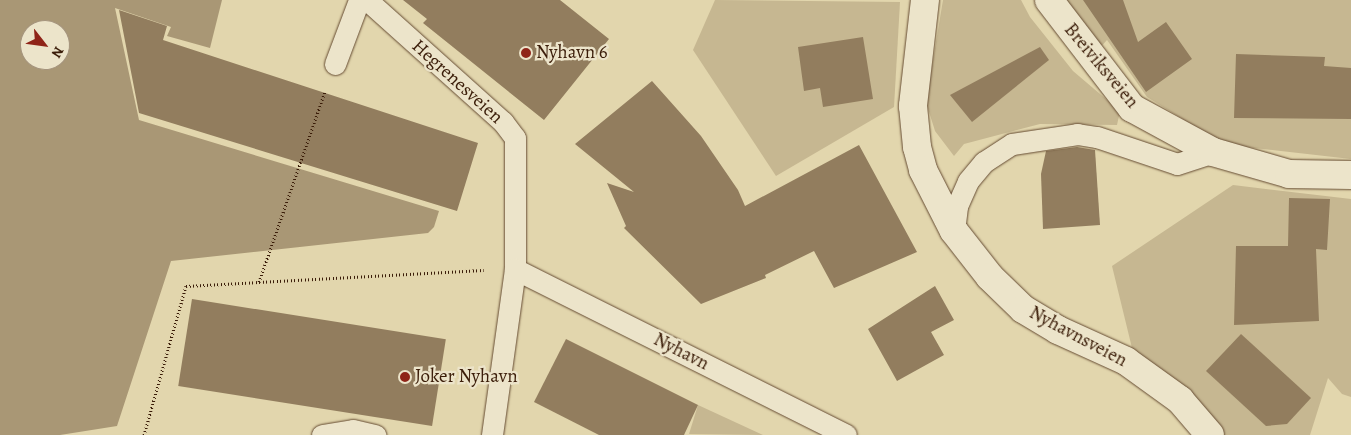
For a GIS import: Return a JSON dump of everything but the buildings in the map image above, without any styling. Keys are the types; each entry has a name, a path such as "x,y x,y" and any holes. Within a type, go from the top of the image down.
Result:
{"street":[{"path":"925,0 913,106 917,147 923,170 954,232"},
{"name":"Breiviksveien","path":"1049,0 1063,22 1132,108 1213,152 1289,174 1351,175"},
{"name":"Nyhavnsveien","path":"954,232 990,277 1023,309 1058,330 1126,361 1180,400 1210,435"}],"lane":[{"path":"335,64 359,0"},
{"name":"Hegrenesveien","path":"367,0 503,122 515,138 515,268 492,435"},
{"path":"954,232 957,206 968,181 984,162 1012,144 1077,134 1097,137 1177,164 1213,152"},
{"name":"Nyhavn","path":"515,268 846,435"},
{"path":"322,435 353,430 375,435"}],"path":[{"path":"259,282 300,159 335,64"},
{"path":"144,435 186,286 515,268"}],"shaded area":[{"path":"0,0 222,0 210,48 167,36 171,27 115,8 139,120 439,211 434,227 428,233 171,261 117,426 60,435 0,435"},
{"path":"715,0 900,2 894,107 776,176 693,50"},
{"path":"943,0 1021,0 1030,17 1073,71 1120,111 1117,125 1040,124 964,144 954,156 935,131 926,102"},
{"path":"1064,0 1351,0 1351,159 1227,145 1147,97 1107,40 1096,52"},
{"path":"1233,185 1351,199 1351,397 1342,394 1328,378 1310,435 1218,435 1202,406 1172,377 1132,348 1112,266"},
{"path":"698,405 763,435 689,434"}],"place":[{"name":"Nyhavn 6","path":"526,53"},
{"name":"Joker Nyhavn","path":"405,377"}]}
